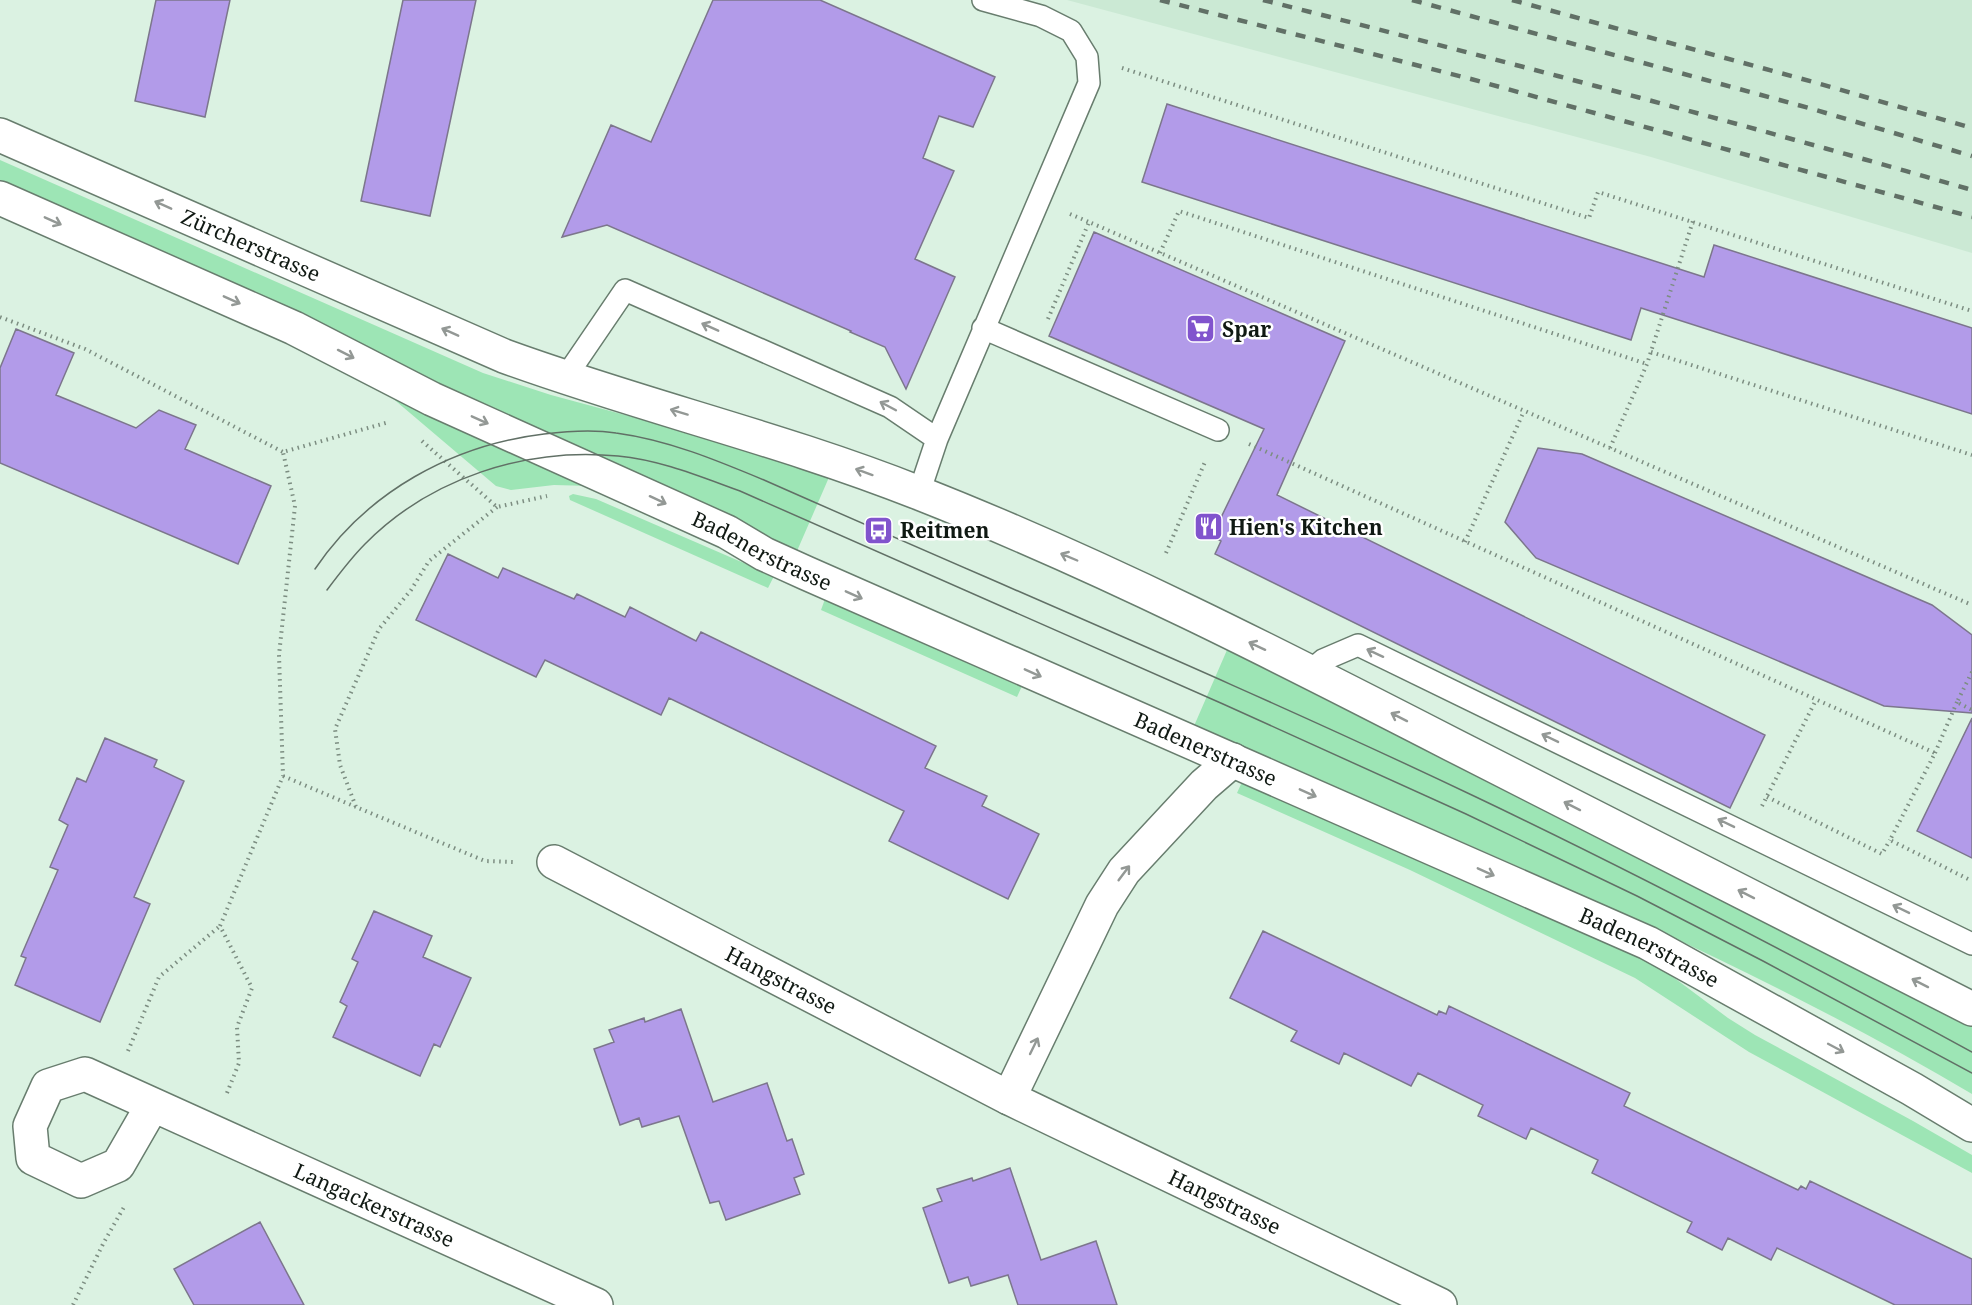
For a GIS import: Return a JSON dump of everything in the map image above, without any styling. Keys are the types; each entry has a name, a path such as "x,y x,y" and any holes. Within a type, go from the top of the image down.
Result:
{"main road":[{"name":"Zürcherstrasse","path":"0,135 64,161 504,356 565,378"},
{"name":"Badenerstrasse","path":"0,198 294,328 427,396 727,532 764,554 806,573 1648,943 1912,1089 1972,1125"},
{"path":"565,378 783,444 919,493 1122,581 1309,672 1972,1009"},
{"path":"1009,1098 1102,905 1124,871 1204,785 1233,760"},
{"name":"Hangstrasse","path":"555,862 1009,1098 1440,1305"},
{"name":"Langackerstrasse","path":"152,1106 596,1305"}],"lane":[{"path":"919,493 937,439 983,328 1089,83 1088,57 1071,31 1041,16 983,0"},
{"path":"565,378 625,290 890,407 937,439"},
{"path":"983,328 1218,430"},
{"path":"1309,672 1323,660 1358,645 1972,944"}],"path":[{"path":"1088,57 1590,218 1599,192 1972,311"},
{"path":"1160,253 1179,211 1647,364"},
{"path":"1072,215 1972,604"},
{"path":"1610,448 1647,364 1693,221"},
{"path":"1034,350 1089,222"},
{"path":"0,317 85,349 283,452 398,420"},
{"path":"1650,352 1972,455"},
{"path":"1465,542 1524,411"},
{"path":"1166,553 1218,430 1935,753"},
{"path":"415,435 497,507"},
{"path":"124,1061 159,977 220,926 283,776 279,655 295,506 283,452"},
{"path":"356,807 340,765 335,729 380,629 411,590 429,561 497,507 537,500"},
{"path":"1767,797 1882,854 1935,753 1972,672"},
{"path":"1758,815 1816,700"},
{"path":"1957,702 1972,710"},
{"path":"283,776 485,861 555,862"},
{"path":"1890,840 1972,881"},
{"path":"212,1133 238,1064 237,1027 252,988 220,926"},
{"path":"73,1305 104,1242 127,1203"}],"shaded area":[{"path":"1067,0 1972,0 1972,253 1651,157"}],"green space":[{"path":"0,160 483,373 551,395 770,454 830,475 797,551 0,186"},
{"path":"377,385 590,486 554,485 511,490 496,486"},
{"path":"573,494 596,499 774,576 768,588 570,500 569,496"},
{"path":"825,599 1022,686 1017,697 821,610"},
{"path":"1227,650 1972,1025 1972,1094 1783,991 1687,944 1491,854 1194,726"},
{"path":"1242,782 1632,953 1665,971 1755,1035 1972,1155 1972,1173 1749,1052 1635,978 1410,870 1237,793"}],"building":[{"path":"156,0 230,0 205,117 135,101"},
{"path":"403,0 476,0 430,216 361,201"},
{"path":"713,0 820,0 995,77 973,127 939,116 923,158 954,171 915,259 955,277 906,389 885,347 851,331 607,225 562,237 611,125 651,142"},
{"path":"1167,104 1704,277 1714,245 1972,328 1972,414 1641,308 1631,340 1142,182"},
{"path":"1094,232 1345,341 1277,495 1765,735 1730,808 1215,554 1221,541 1212,536 1264,429 1049,336"},
{"path":"16,329 74,353 56,395 136,428 159,410 196,425 185,449 271,486 238,564 0,463 0,368"},
{"path":"1538,448 1582,454 1932,605 1972,635 1972,713 1884,706 1536,558 1505,522"},
{"path":"448,554 498,578 503,568 574,599 577,594 625,617 630,607 696,641 701,632 936,746 925,768 987,796 982,806 1039,834 1008,899 889,841 904,811 669,698 661,715 545,660 536,677 416,620"},
{"path":"1972,718 1972,858 1917,831"},
{"path":"105,738 157,760 154,767 184,781 134,897 150,904 100,1022 15,985 26,958 21,956 58,870 50,867 68,825 59,820 77,778 86,782"},
{"path":"374,911 432,936 423,957 471,978 440,1047 434,1044 420,1076 333,1037 347,1006 340,1002 358,962 352,959"},
{"path":"1263,931 1437,1015 1439,1011 1446,1014 1449,1006 1630,1093 1624,1106 1798,1190 1801,1186 1806,1189 1810,1181 1972,1259 1972,1305 1895,1305 1777,1248 1771,1260 1728,1238 1722,1250 1687,1232 1692,1222 1592,1173 1598,1160 1531,1128 1526,1139 1478,1116 1483,1105 1418,1073 1411,1086 1344,1053 1339,1064 1291,1041 1297,1031 1230,998"},
{"path":"681,1009 713,1102 767,1083 787,1141 792,1139 804,1174 794,1178 800,1194 726,1220 719,1201 710,1203 679,1116 642,1127 639,1118 620,1125 594,1049 614,1042 609,1030 644,1018 645,1022"},
{"path":"1010,1168 1041,1260 1096,1241 1117,1305 1018,1305 1008,1275 971,1286 968,1277 949,1283 923,1208 942,1201 937,1189 972,1178 973,1181"},
{"path":"260,1222 304,1305 194,1305 174,1269"}],"tram line":[{"path":"315,569 336,542 386,495 445,461 477,449 544,434 598,431 654,440 710,458 764,480 1210,675 1388,756 1664,889 1972,1052"},
{"path":"327,590 360,549 391,521 419,501 481,472 515,462 583,454 634,458 665,465 740,491 1466,814 1637,896 1972,1073"}],"railway":[{"path":"1160,0 1471,79 1972,217"},
{"path":"1263,0 1618,92 1972,190"},
{"path":"1412,0 1809,108 1972,156"},
{"path":"1512,0 1817,83 1972,128"}],"place":[{"name":"Spar","path":"1201,329"},
{"name":"Hien's Kitchen","path":"1208,527"},
{"name":"Reitmen","path":"879,530"}]}
